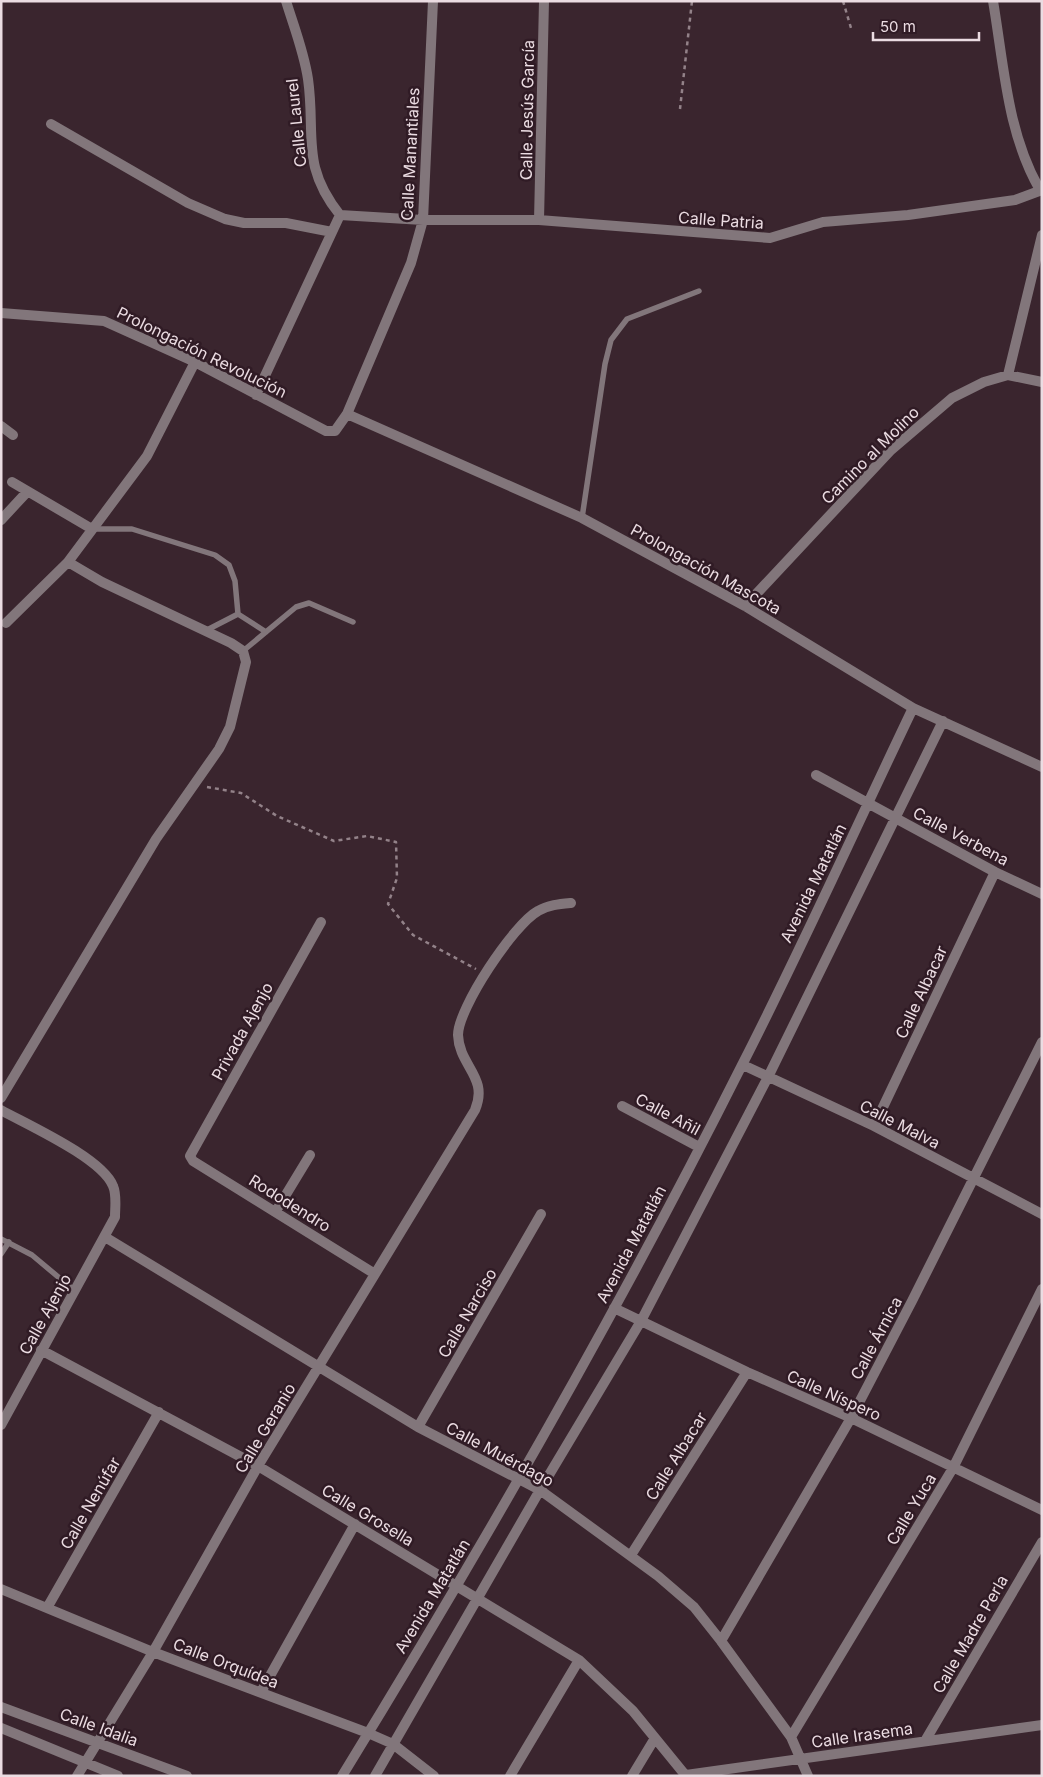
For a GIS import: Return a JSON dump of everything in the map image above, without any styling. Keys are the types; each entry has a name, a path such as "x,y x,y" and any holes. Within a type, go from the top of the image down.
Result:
{"street":[{"name":"Calle Laurel","path":"286,1 303,52 308,81 309,138 314,164 320,186 340,214"},
{"name":"Calle Manantiales","path":"347,414 411,263 423,220 433,1"},
{"name":"Calle Jesús García","path":"539,220 544,1"},
{"path":"993,1 1014,128 1029,171 1041,190"},
{"path":"51,124 188,203 225,219 244,223 286,223 332,232"},
{"name":"Calle Patria","path":"423,220 539,220 770,238 823,222 908,215 1015,200 1041,190"},
{"path":"256,395 340,214 423,220"},
{"path":"1008,375 1042,235"},
{"name":"Prolongación Revolución","path":"1,313 104,321 195,362 326,431 335,431 347,414"},
{"path":"6,623 68,562 147,456 195,362"},
{"name":"Camino al Molino","path":"746,606 890,451 952,398 984,382 1008,375 1042,382"},
{"name":"Prolongación Mascota","path":"347,414 582,518 746,606 913,708 1042,767"},
{"path":"1,426 13,435"},
{"path":"12,482 92,529"},
{"path":"1,520 27,492"},
{"path":"1,1098 156,839 196,785 219,749 230,727 246,662 242,652 231,643 102,582 68,562"},
{"name":"Avenida Matatlán","path":"342,1776 457,1586 614,1308 743,1065 913,708"},
{"path":"375,1776 540,1490 641,1321 768,1077 943,722"},
{"name":"Calle Verbena","path":"816,776 995,872 1042,894"},
{"name":"Calle Albacar","path":"874,1126 995,872"},
{"path":"484,974 526,921 537,911 553,905 571,903"},
{"name":"Privada Ajenjo","path":"190,1156 321,922"},
{"name":"Calle Geranio","path":"77,1776 153,1652 258,1466 475,1110 480,1097 478,1082 468,1066 458,1035 461,1019 484,974"},
{"name":"Calle Árnica","path":"721,1641 851,1418 912,1302 972,1177 1042,1042"},
{"name":"Calle Malva","path":"743,1065 874,1126 1042,1214"},
{"name":"Calle Añil","path":"622,1106 699,1147"},
{"name":"Calle Ajenjo","path":"1,1110 87,1159 113,1186 115,1217 1,1425"},
{"path":"276,1211 310,1155"},
{"name":"Rododendro","path":"190,1156 193,1161 375,1274"},
{"name":"Calle Narciso","path":"418,1427 541,1214"},
{"name":"Calle Muérdago","path":"105,1237 418,1427 540,1490 631,1555 694,1607 791,1737 808,1776"},
{"name":"Calle Yuca","path":"791,1737 953,1468 1042,1289"},
{"name":"Calle Níspero","path":"614,1308 747,1372 851,1418 1042,1510"},
{"name":"Calle Grosella","path":"41,1350 258,1466 579,1660 633,1711 686,1776"},
{"name":"Calle Albacar","path":"631,1555 747,1372"},
{"name":"Calle Nenúfar","path":"47,1608 159,1412"},
{"path":"260,1692 355,1524"},
{"name":"Calle Madre Perla","path":"925,1741 1042,1542"},
{"name":"Calle Orquídea","path":"1,1589 153,1652 368,1733 393,1744 434,1776"},
{"path":"510,1776 579,1660"},
{"name":"Calle Idalia","path":"1,1707 187,1776"},
{"name":"Calle Irasema","path":"686,1776 1042,1725"},
{"path":"1,1728 118,1776"},
{"path":"632,1776 656,1738"}],"lane":[{"path":"582,518 605,364 611,340 627,319 698,291"},
{"path":"92,529 132,530 215,555 228,565 235,581 238,614"},
{"path":"242,652 296,607 309,603 352,622"},
{"path":"206,631 238,614"},
{"path":"238,614 266,632"},
{"path":"1,1238 32,1254 75,1290"},
{"path":"1,1254 9,1242"}],"path":[{"path":"680,109 692,1"},
{"path":"843,1 851,28"},
{"path":"196,785 242,793 277,816 334,841 367,836 396,842 397,878 388,904 413,935 484,974"}]}
